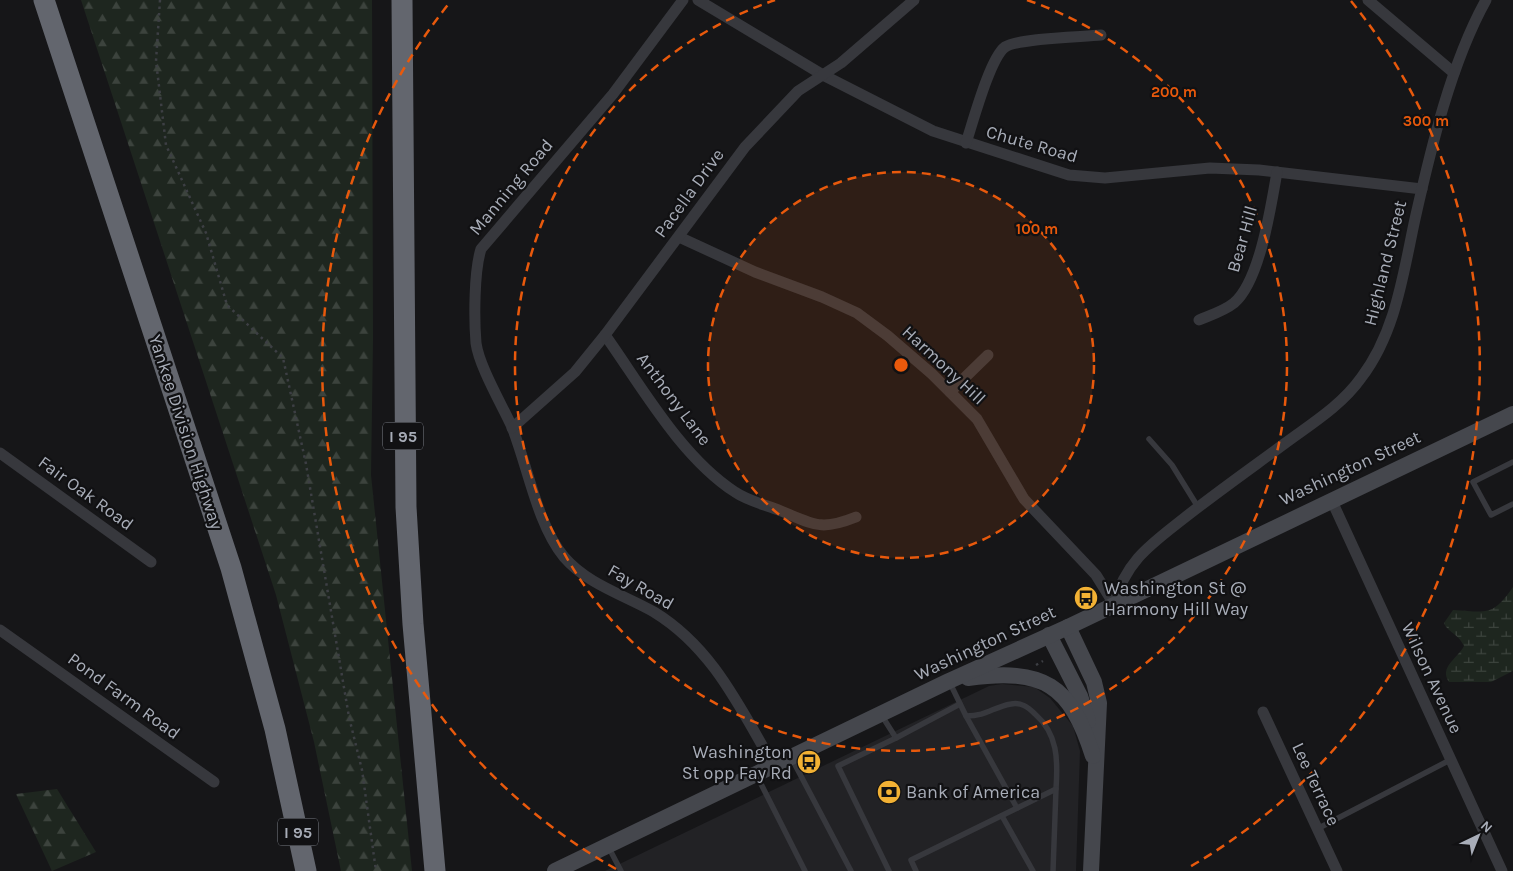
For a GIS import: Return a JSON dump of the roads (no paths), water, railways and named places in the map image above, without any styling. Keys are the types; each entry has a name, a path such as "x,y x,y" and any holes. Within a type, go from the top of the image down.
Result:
{"highway":[{"name":"Yankee Division Highway","path":"44,0 236,587 275,729 306,871"},
{"name":"I 95","path":"402,0 405,490 413,624 436,871"}],"main road":[{"name":"Washington Street","path":"555,871 576,867 608,846 756,774 949,681 1068,627 1330,499 1513,414"},
{"path":"1068,627 1094,682 1099,703 1091,871"},
{"path":"1049,636 1084,707 1095,763"},
{"path":"949,681 1013,675 1048,685 1059,692 1075,710 1095,763"}],"street":[{"name":"Manning Road","path":"512,428 476,344 477,263 481,249 612,94 684,0"},
{"name":"Chute Road","path":"698,0 823,75 933,131 1069,175 1105,178 1210,168 1278,172 1422,189"},
{"name":"Pacella Drive","path":"512,428 575,372 605,335 745,147 798,91 841,63 914,0"},
{"path":"1368,0 1454,73"},
{"name":"Highland Street","path":"1114,604 1122,578 1132,563 1149,546 1198,507 1330,411 1351,390 1365,372 1384,340 1392,317 1422,189 1454,73 1472,25 1486,0"},
{"path":"966,143 995,60 1005,48 1020,43 1101,34"},
{"name":"Bear Hill","path":"1200,320 1226,309 1235,302 1249,283 1267,223 1278,172"},
{"name":"Harmony Hill","path":"679,237 755,272 822,297 857,313 888,336 977,419 1024,499 1096,574 1114,604"},
{"name":"Anthony Lane","path":"605,335 681,441 715,476 736,493 814,524 834,526 856,517"},
{"path":"950,392 988,355"},
{"name":"Fay Road","path":"512,428 547,526 564,556 580,571 614,593 654,612 680,631 706,654 730,689 774,766"},
{"name":"Fair Oak Road","path":"0,453 151,562"},
{"name":"Wilson Avenue","path":"1330,499 1502,871"},
{"name":"Pond Farm Road","path":"0,630 214,782"},
{"path":"0,642 12,640"},
{"name":"Lee Terrace","path":"1263,712 1337,871"}],"lane":[{"path":"1149,439 1172,465 1198,507"},
{"path":"1513,462 1473,482 1491,515 1513,504"},
{"path":"949,681 966,716 1017,808"},
{"path":"889,871 838,766 960,704"},
{"path":"966,716 981,716 1012,704 1026,705 1044,722 1055,742 1058,762 1053,871"},
{"path":"881,714 896,738"},
{"path":"792,757 851,871"},
{"path":"1317,829 1450,760"},
{"path":"756,774 805,871"},
{"path":"916,871 911,860 1056,789"},
{"path":"1002,816 1033,871"},
{"path":"608,846 621,871"}],"place":[{"name":"Washington St @ Harmony Hill Way","path":"1086,598"},
{"name":"Washington St opp Fay Rd","path":"809,762"},
{"name":"Bank of America","path":"889,792"}]}
